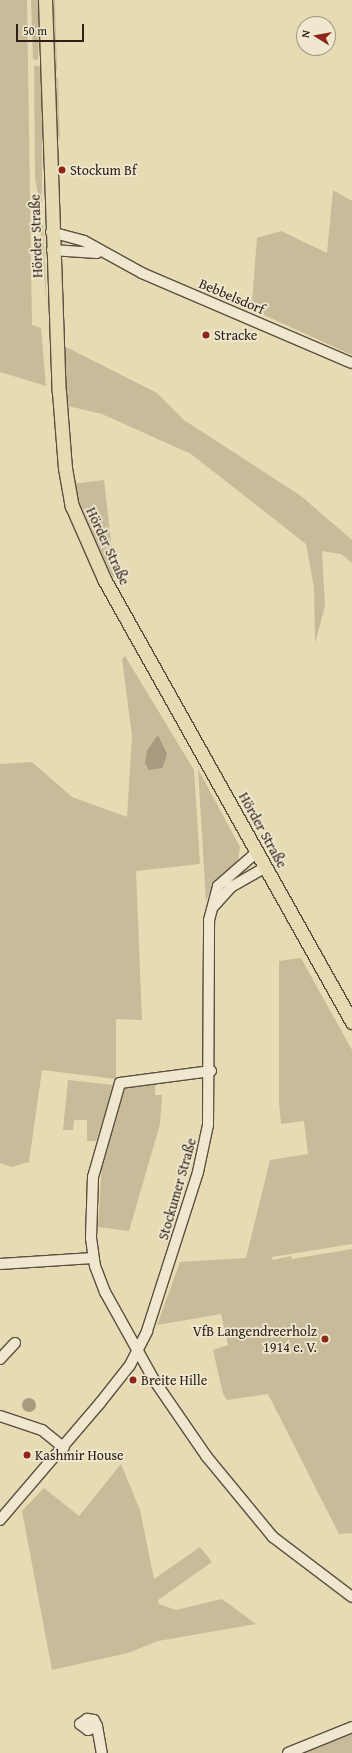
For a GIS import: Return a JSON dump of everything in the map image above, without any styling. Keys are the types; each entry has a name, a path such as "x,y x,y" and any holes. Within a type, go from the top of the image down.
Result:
{"main road":[{"name":"Hörder Straße","path":"45,0 51,232 65,468 82,534 352,1022"}],"street":[{"name":"Bebbelsdorf","path":"51,232 84,241 103,254 352,363"},
{"name":"Bebbelsdorf","path":"52,250 103,254"},
{"name":"Stockumer Straße","path":"0,1520 64,1448 139,1350 152,1320 203,1155 211,1072 207,946 212,907 223,880 257,852"},
{"path":"212,907 231,887 266,867"},
{"path":"211,1072 120,1083 95,1168 93,1258 105,1292 176,1413 267,1530 352,1597"},
{"path":"0,1264 93,1258"},
{"path":"0,1359 15,1343"},
{"path":"0,1416 42,1430 64,1448"},
{"path":"97,1726 102,1753"},
{"path":"288,1753 352,1727"}],"shaded area":[{"path":"0,0 27,0 32,325 41,328 46,386 0,372"},
{"path":"31,0 39,0 38,60 33,59"},
{"path":"50,0 55,0 57,71 54,68"},
{"path":"34,65 42,67 42,217 35,178"},
{"path":"55,77 58,78 60,141 55,131"},
{"path":"333,190 352,201 352,355 198,285 252,302 257,238 281,231 327,253"},
{"path":"40,225 43,225 47,310"},
{"path":"64,346 157,393 184,420 301,496 352,540 352,563 341,554 322,551 325,606 315,643 314,587 306,544 191,454 102,414 68,406"},
{"path":"104,480 115,575 113,578 82,508 78,509 72,484"},
{"path":"125,656 194,770 200,864 136,871 142,1020 116,1019 116,1079 42,1070 29,1162 11,1167 0,1163 0,764 32,762 72,797 127,817 132,736 122,659","holes":["158,736 167,752 161,768 145,763 147,750"]},
{"path":"158,735 167,753 165,761 162,768 149,770 145,763 147,750"},
{"path":"198,769 240,847 238,861 214,883 206,901"},
{"path":"301,958 352,1050 352,1244 272,1257 273,1260 291,1256 292,1259 352,1249 352,1533 339,1534 268,1394 227,1400 223,1394 213,1350 228,1345 221,1314 157,1325 180,1262 246,1258 270,1160 308,1154 304,1121 281,1124 279,1102 279,961"},
{"path":"68,1080 114,1085 96,1141 87,1141 87,1120 74,1120 73,1130 63,1130"},
{"path":"155,1084 155,1095 162,1095 160,1124 129,1231 98,1227 102,1163 125,1088"},
{"path":"29,1398 34,1400 36,1405 34,1410 29,1412 24,1410 22,1405 24,1400"},
{"path":"121,1464 140,1510 154,1579 200,1547 212,1562 158,1600 159,1604 176,1610 222,1599 256,1624 158,1641 128,1653 52,1670 22,1511 44,1488 79,1516"},
{"path":"352,1732 352,1753 299,1753"}],"place":[{"name":"Stockum Bf","path":"62,170"},
{"name":"Stracke","path":"206,335"},
{"name":"VfB Langendreerholz 1914 e. V.","path":"325,1339"},
{"name":"Breite Hille","path":"133,1380"},
{"name":"Kashmir House","path":"27,1455"}]}
